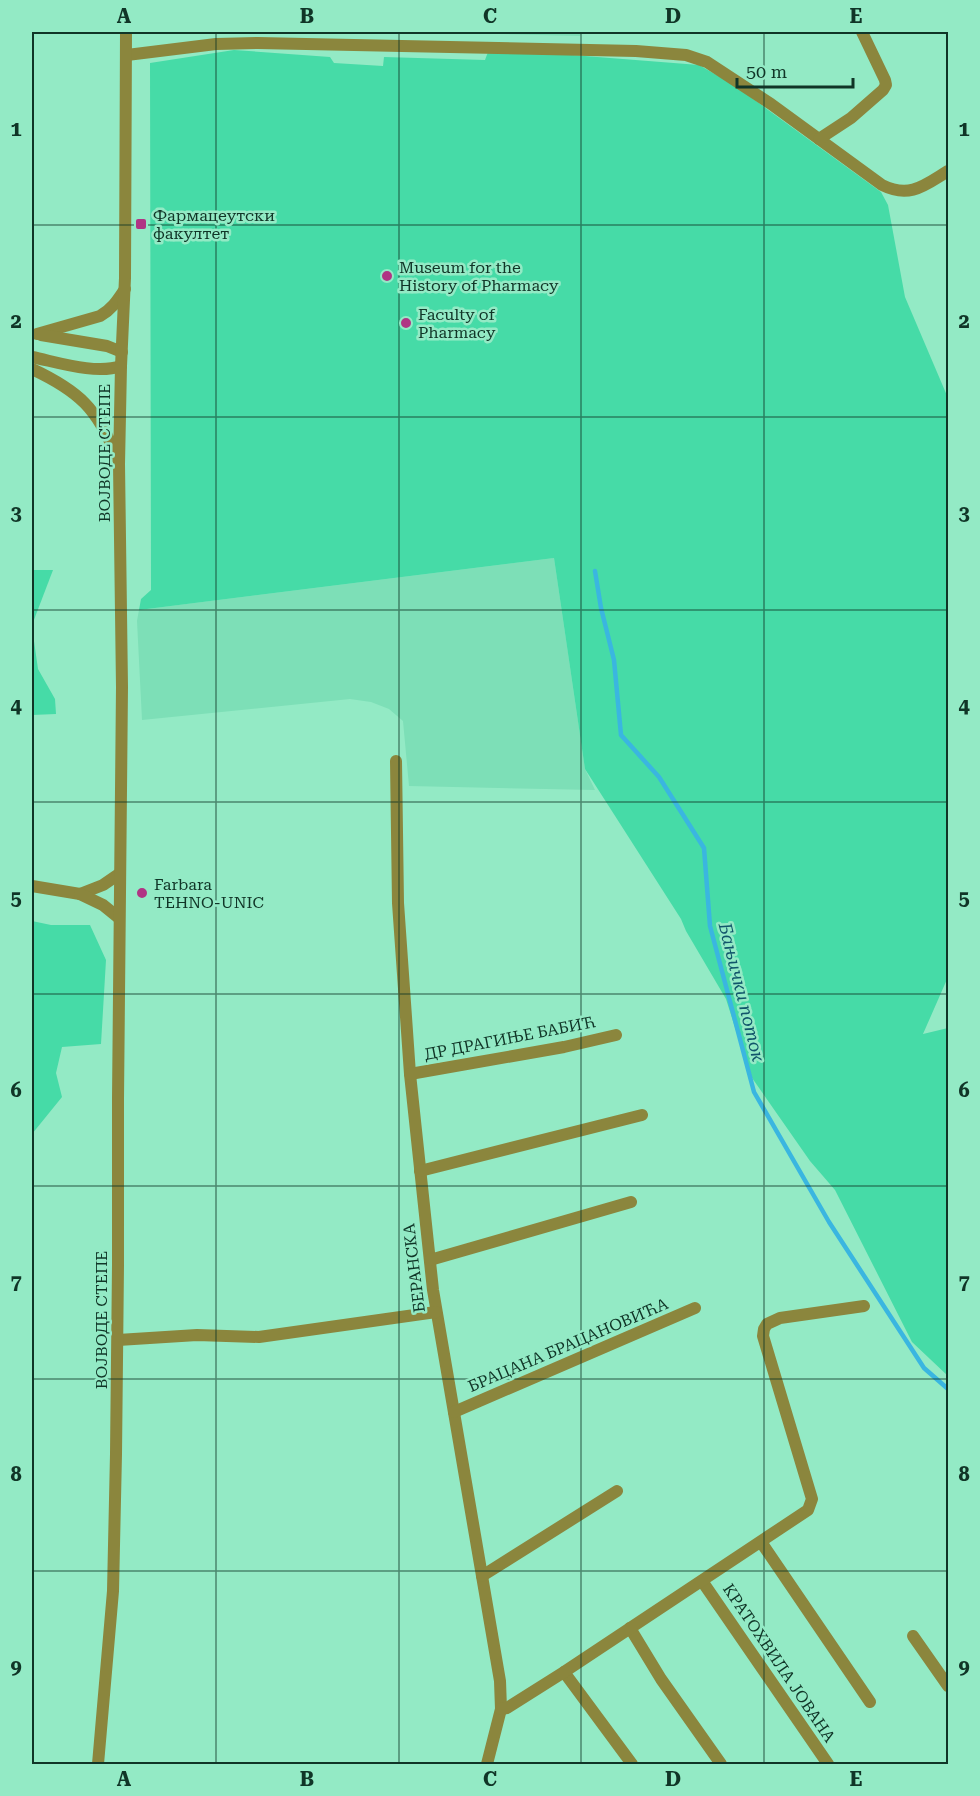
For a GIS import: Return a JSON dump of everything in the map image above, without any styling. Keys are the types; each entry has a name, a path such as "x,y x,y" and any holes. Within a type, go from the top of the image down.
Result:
{"street":[{"name":"ВОЈВОДЕ СТЕПЕ","path":"98,1764 113,1592 118,1340 119,874 122,687 119,464 125,288 126,32"},
{"path":"819,139 851,118 883,90 885,80 862,32"},
{"path":"127,55 216,44 258,43 636,51 686,55 722,70 882,185 896,191 917,190 948,171"},
{"path":"34,334 99,316 117,302 125,288"},
{"path":"34,334 107,346 122,352"},
{"path":"32,357 83,367 106,369 121,366"},
{"path":"32,369 62,384 88,406 101,423 119,464"},
{"name":"БЕРАНСКА","path":"396,761 398,903 410,1074 430,1260 436,1312 500,1681 501,1709 487,1764"},
{"path":"80,894 102,885 119,874"},
{"path":"32,886 80,894 103,905 119,918"},
{"name":"ДР ДРАГИЊЕ БАБИЋ","path":"410,1074 564,1047 616,1035"},
{"path":"420,1171 642,1115"},
{"path":"430,1260 631,1202"},
{"path":"501,1709 507,1708 564,1672 805,1513 812,1499 763,1336 764,1329 767,1324 780,1317 864,1306"},
{"name":"БРАЦАНА БРАЦАНОВИЋА","path":"454,1412 695,1308"},
{"path":"118,1340 197,1335 259,1337 436,1312"},
{"path":"482,1576 617,1491"},
{"path":"761,1542 870,1702"},
{"name":"КРАТОХВИЛА ЈОВАНА","path":"702,1581 828,1764"},
{"path":"630,1628 661,1679 721,1764"},
{"path":"913,1636 948,1686"},
{"path":"564,1672 632,1764"}],"shaded area":[{"path":"421,32 583,32 580,36"},
{"path":"234,50 330,57 334,63 383,66 384,57 485,60 488,52 572,55 699,65 734,85 881,192 888,205 905,297 948,398 948,977 923,1034 948,1028 948,1376 912,1342 835,1190 810,1161 750,1075 726,999 681,919 585,769 554,558 139,610 141,599 151,590 150,63"},
{"path":"554,558 585,769 595,790 409,786 403,721 389,709 371,702 350,699 142,720 137,621 139,610"},
{"path":"32,570 53,570 32,625"},
{"path":"32,627 38,669 55,699 56,714 32,715"},
{"path":"32,921 51,925 90,925 106,960 101,1044 62,1047 56,1073 62,1097 32,1134"}],"waterway":[{"name":"Бањички поток","path":"595,571 601,608 614,660 621,735 659,777 704,848 710,926 754,1092 829,1222 924,1368 948,1389"}],"place":[{"name":"Фармацеутски факултет","path":"141,224"},
{"name":"Museum for the History of Pharmacy","path":"387,276"},
{"name":"Faculty of Pharmacy","path":"406,323"},
{"name":"Farbara TEHNO-UNIC","path":"142,893"}]}
